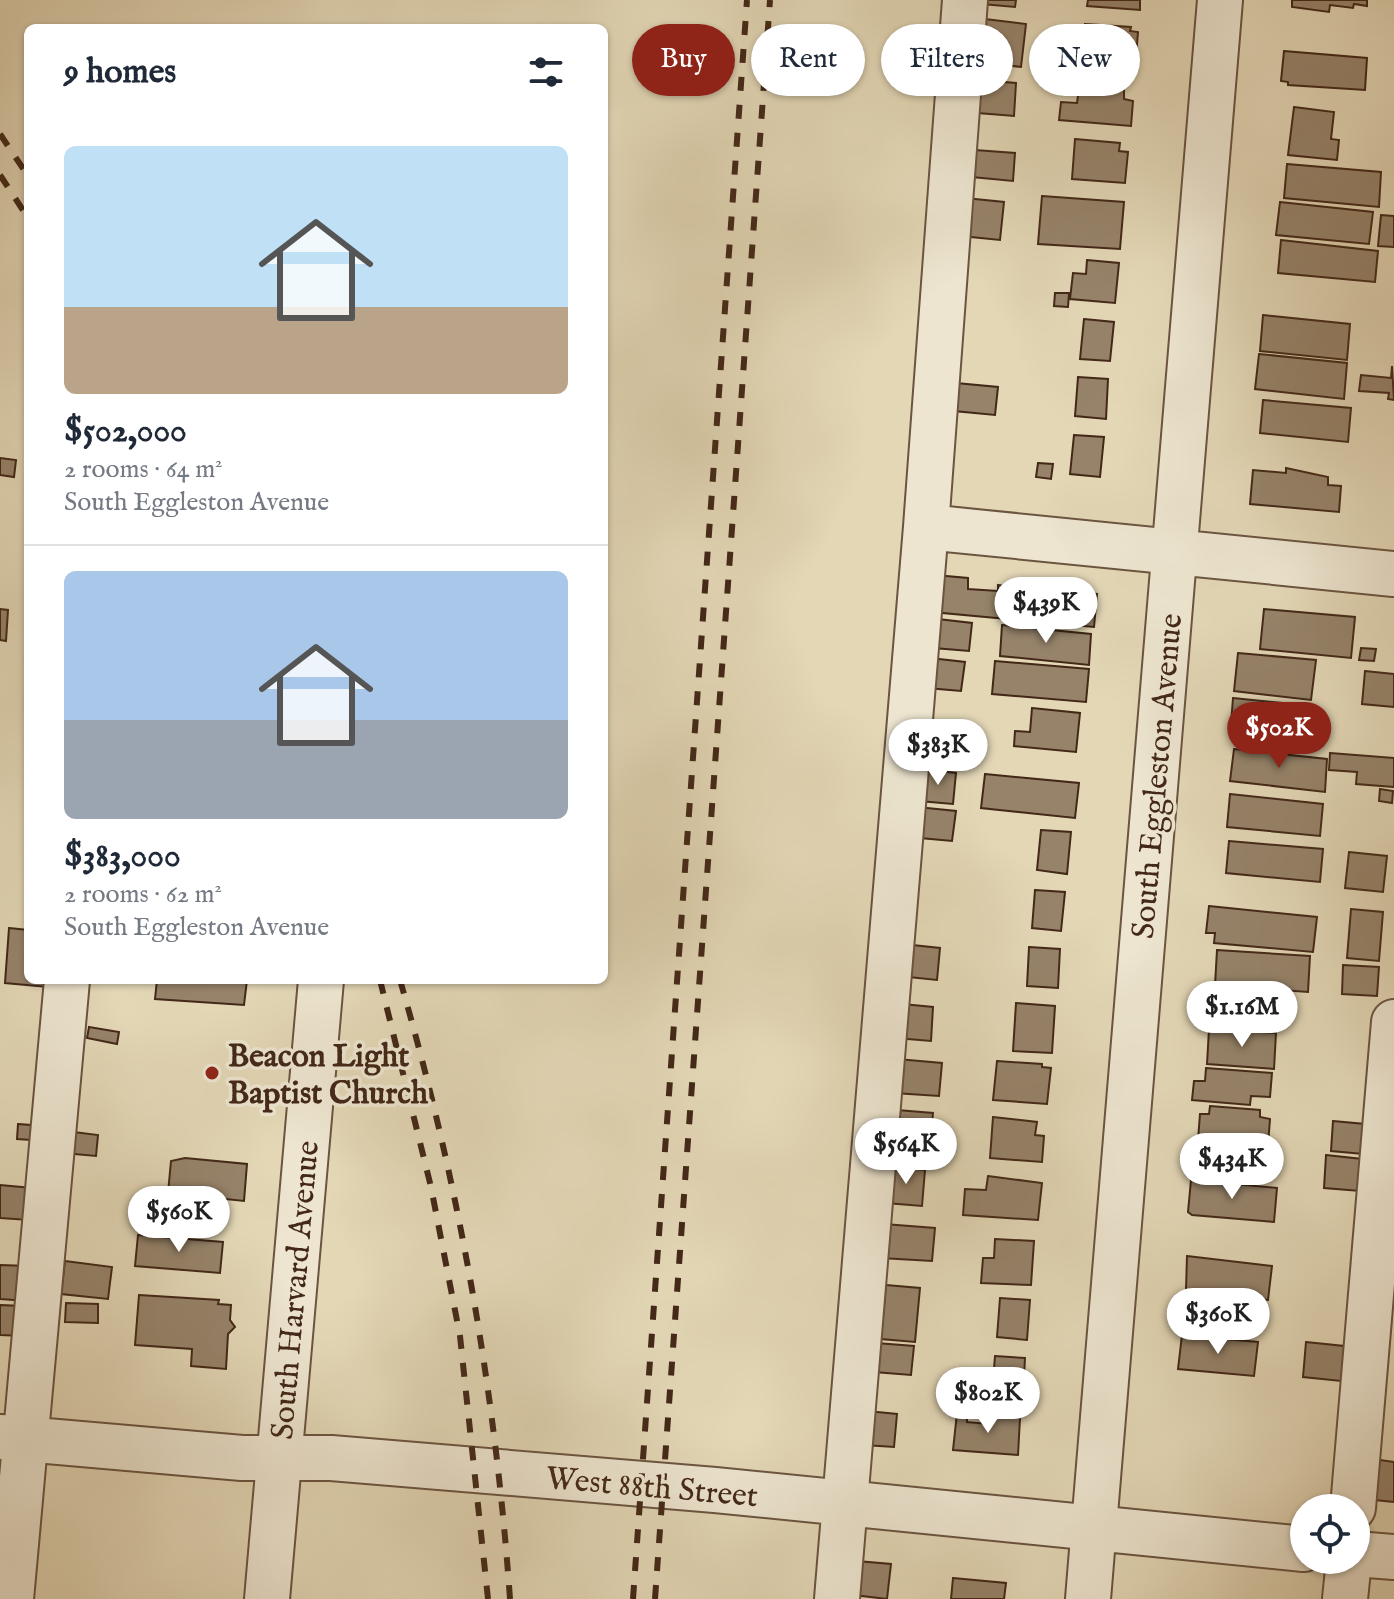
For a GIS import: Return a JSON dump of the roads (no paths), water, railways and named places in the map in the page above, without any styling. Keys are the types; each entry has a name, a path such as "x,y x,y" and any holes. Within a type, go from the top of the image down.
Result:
{"street":[{"path":"837,1599 926,527 965,0"},
{"name":"South Eggleston Avenue","path":"1088,1599 1220,0"},
{"path":"926,527 1394,574"},
{"path":"11,1599 13,1439 67,984"},
{"name":"South Harvard Avenue","path":"267,1599 321,984"},
{"path":"1354,1494 1394,1022"},
{"name":"West 88th Street","path":"13,1439 279,1459 331,1458 845,1503 1290,1548"},
{"path":"1370,1555 1394,1557"},
{"path":"1345,1599 1348,1574"}],"railway":[{"path":"633,1599 747,0"},
{"path":"655,1599 770,0"},
{"path":"0,134 24,170"},
{"path":"0,175 24,212"},
{"path":"381,984 431,1187 460,1336 488,1599"},
{"path":"401,984 440,1133 472,1286 495,1442 510,1599"}],"place":[{"name":"Beacon Light Baptist Church","path":"212,1073"}]}
